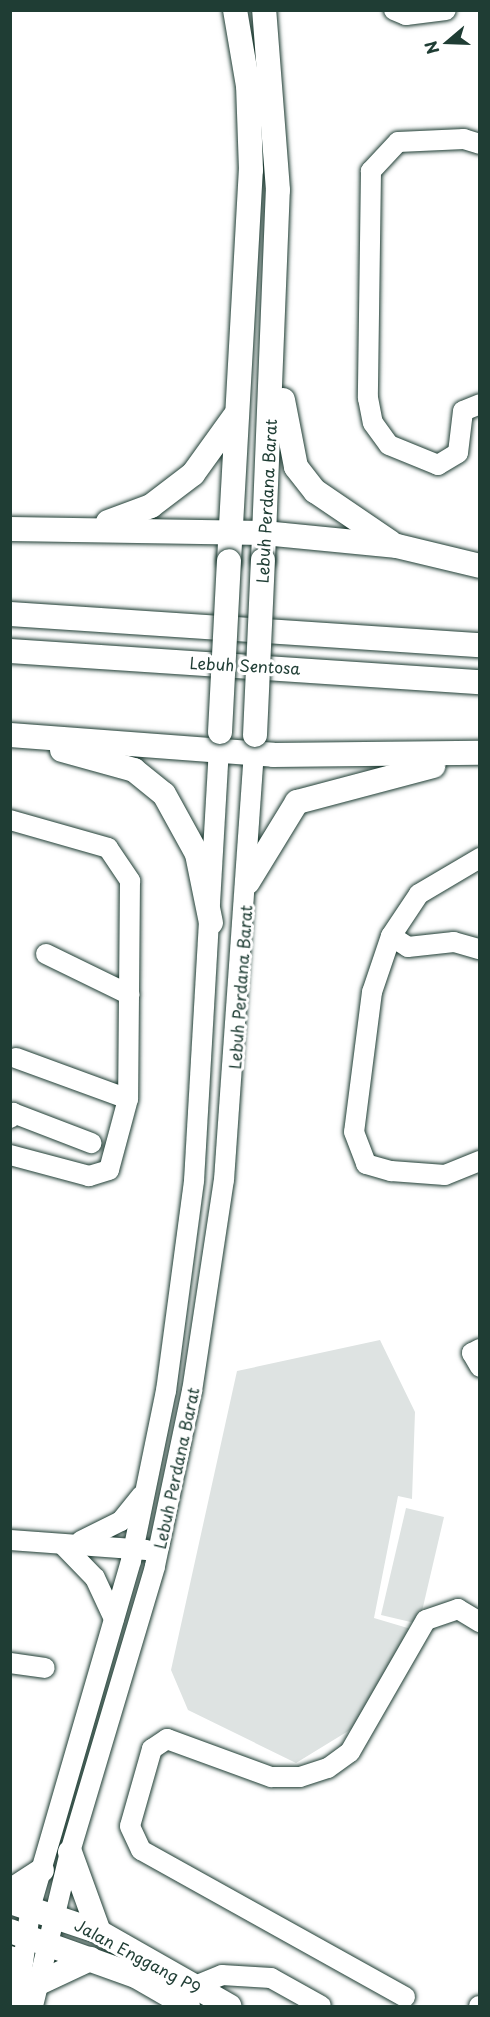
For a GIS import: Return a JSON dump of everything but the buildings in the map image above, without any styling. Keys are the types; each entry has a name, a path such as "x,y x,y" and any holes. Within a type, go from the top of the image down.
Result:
{"main road":[{"name":"Lebuh Perdana Barat","path":"220,742 251,170 248,86 235,10"},
{"name":"Lebuh Perdana Barat","path":"255,745 276,314 278,190 264,10"},
{"path":"276,314 286,430 296,467 345,515 397,546"},
{"path":"97,526 151,506 194,474 237,411"},
{"path":"10,529 97,526 264,533 397,546 480,566"},
{"path":"10,614 480,645"},
{"name":"Lebuh Sentosa","path":"10,651 480,682"},
{"path":"10,735 480,754"},
{"path":"10,735 134,770 164,794 197,854 211,923"},
{"path":"248,882 297,802 339,787 480,754"},
{"path":"70,1852 99,1932"},
{"path":"10,1891 42,1870"},
{"name":"Jalan Enggang P9","path":"21,1903 99,1932 192,1996"},
{"name":"Jalan Enggang P9","path":"27,1936 192,1996 229,2007"},
{"path":"10,1958 30,1990 90,1959"}],"street":[{"path":"394,10 406,15 446,10"},
{"path":"480,144 464,139 398,142 371,171 368,398 373,423 389,445 438,465 458,453 463,411 480,404"},
{"name":"Lebuh Perdana Barat","path":"27,1936 21,1903 42,1870 133,1554 166,1391 194,1181 220,742"},
{"name":"Lebuh Perdana Barat","path":"27,1936 53,1913 157,1558 192,1391 224,1180 248,882 255,745"},
{"path":"10,820 108,848 130,881 128,1099 109,1170 89,1176 10,1155"},
{"path":"480,858 419,894 391,936 372,992 354,1132 357,1149 366,1164 391,1171 445,1175 480,1161"},
{"path":"391,936 408,947 454,942 479,949"},
{"path":"46,954 130,994"},
{"path":"16,1058 128,1099"},
{"path":"10,1118 13,1113 91,1143"},
{"path":"480,1349 472,1353 480,1367"},
{"path":"70,1545 121,1521 146,1490"},
{"path":"10,1540 70,1545 157,1558"},
{"path":"70,1545 95,1578 114,1619"},
{"path":"405,1997 141,1850 130,1826 152,1749 167,1739 271,1777 300,1777 328,1768 350,1752 426,1620 459,1609 480,1622"},
{"path":"10,1663 45,1668"},
{"path":"17,2007 30,1990 27,1936"},
{"path":"192,1996 222,1975 271,1978 321,2007"}],"shaded area":[{"path":"380,1340 415,1412 412,1499 398,1496 374,1618 411,1629 358,1725 296,1763 188,1710 171,1670 237,1371"},
{"path":"406,1508 444,1517 419,1624 381,1615"}]}
